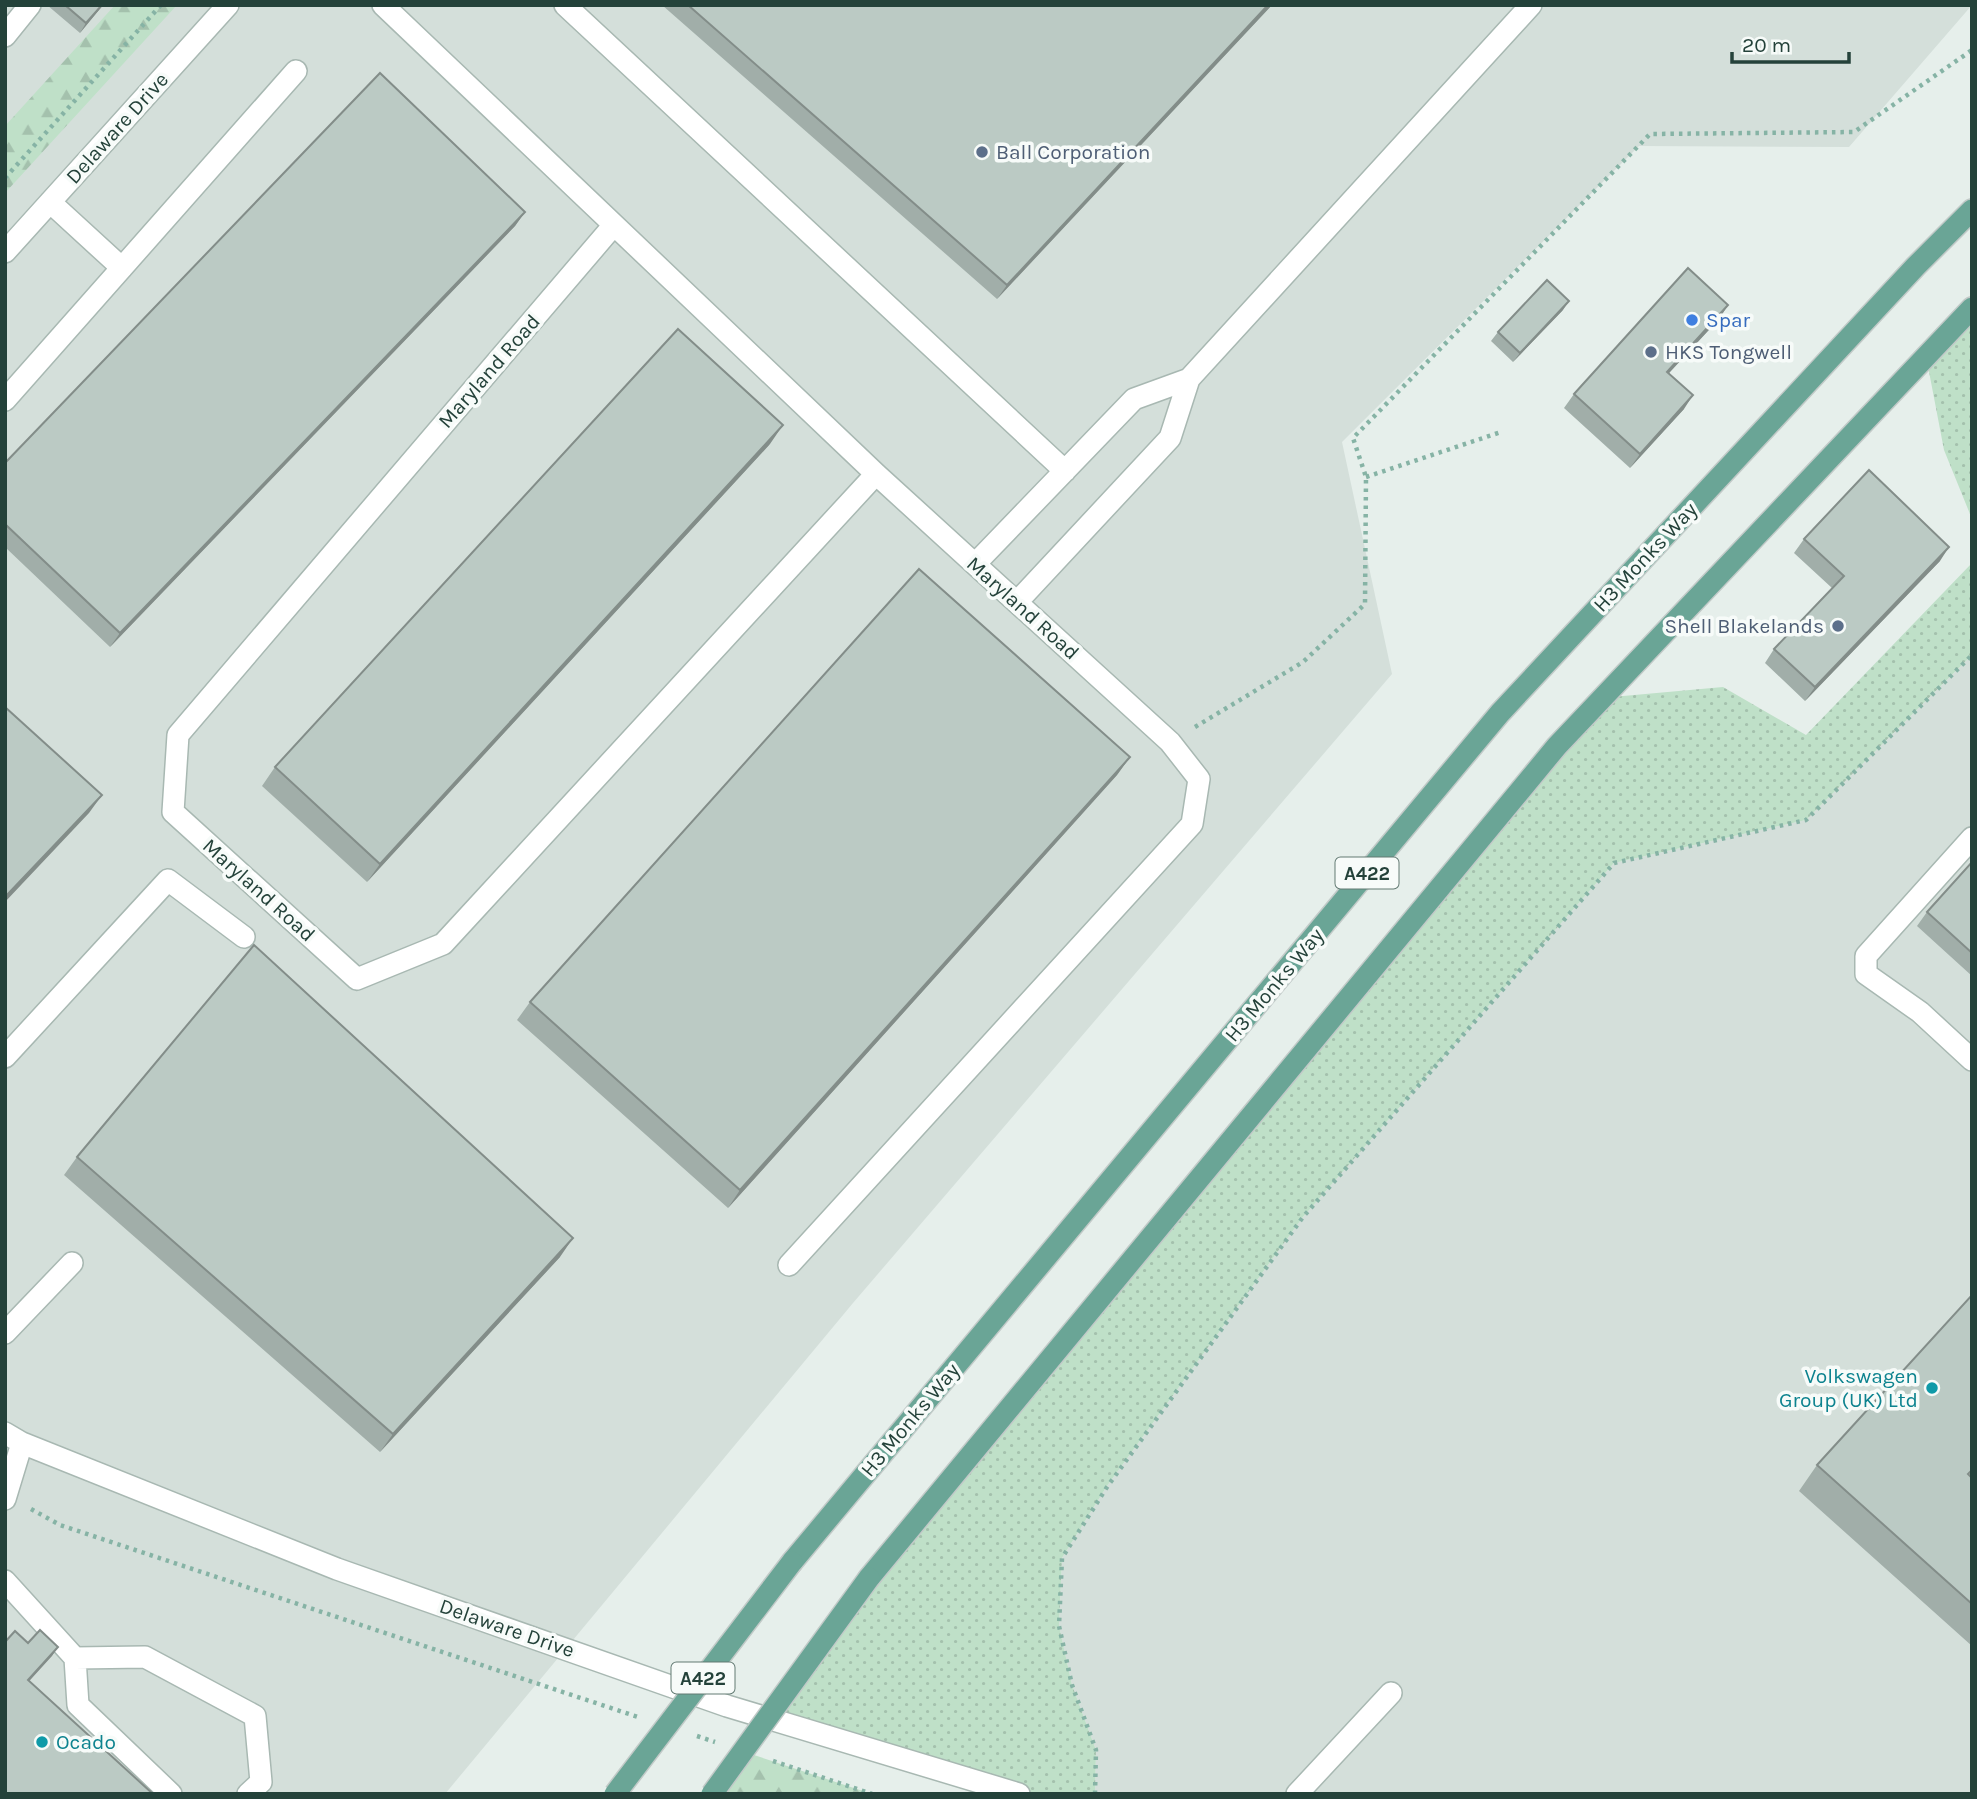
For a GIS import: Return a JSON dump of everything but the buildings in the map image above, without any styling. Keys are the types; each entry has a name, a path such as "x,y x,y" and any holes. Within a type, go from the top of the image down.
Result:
{"main road":[{"name":"H3 Monks Way","path":"615,1794 792,1562 1500,713 1921,260 1972,210"},
{"name":"A422","path":"712,1794 869,1578 1557,746 1972,308"}],"street":[{"path":"5,36 30,5"},
{"name":"Delaware Drive","path":"5,252 228,5"},
{"name":"Maryland Road","path":"383,5 876,474 1170,742 1199,779 1192,824 789,1265"},
{"path":"565,5 1065,471"},
{"path":"1017,602 1170,438 1189,379 1531,5"},
{"path":"5,400 296,71"},
{"path":"50,202 122,268"},
{"name":"Maryland Road","path":"613,226 178,735 173,812 357,979 443,944 876,474"},
{"path":"975,564 1134,399 1189,379"},
{"path":"1972,838 1866,956 1866,974 1920,1012 1972,1060"},
{"path":"5,1057 168,880 244,937"},
{"path":"5,1333 72,1263"},
{"path":"6,1497 14,1438"},
{"name":"Delaware Drive","path":"14,1438 337,1569 727,1706 1019,1794"},
{"path":"5,1581 75,1658 79,1705 172,1794"},
{"path":"75,1658 145,1657 255,1716 261,1782 248,1794"},
{"path":"1297,1794 1391,1693"}],"path":[{"path":"5,178 161,5"},
{"path":"1170,742 1303,662 1365,604 1366,477 1353,438 1650,134 1854,132 1972,50"},
{"path":"1366,477 1501,432"},
{"path":"1095,1794 1096,1750 1072,1685 1059,1626 1062,1558 1107,1486 1303,1217 1614,863 1806,820 1972,654"},
{"path":"6,1497 60,1525 642,1718"},
{"path":"695,1735 722,1744"},
{"path":"760,1757 872,1794"}],"shaded area":[{"path":"5,5 1972,5 1849,147 1639,146 1342,442 1392,674 853,1303 445,1794 5,1794"},
{"path":"1972,655 1972,1794 1095,1794 1096,1750 1072,1685 1059,1626 1062,1558 1107,1486 1303,1217 1614,863 1806,820"}],"green space":[{"path":"115,5 177,5 5,193 5,126"},
{"path":"1972,308 1972,519 1944,450 1926,356"},
{"path":"1972,563 1972,655 1806,820 1614,863 1303,1217 1107,1486 1062,1558 1059,1626 1072,1685 1096,1750 1095,1794 1019,1794 766,1717 1601,698 1723,687 1806,735"},
{"path":"748,1753 872,1794 716,1794"}],"place":[{"name":"Ball Corporation","path":"982,152"},
{"name":"Spar","path":"1692,320"},
{"name":"HKS Tongwell","path":"1651,352"},
{"name":"Shell Blakelands","path":"1838,626"},
{"name":"Volkswagen Group (UK) Ltd","path":"1932,1388"},
{"name":"Ocado","path":"42,1742"}]}
